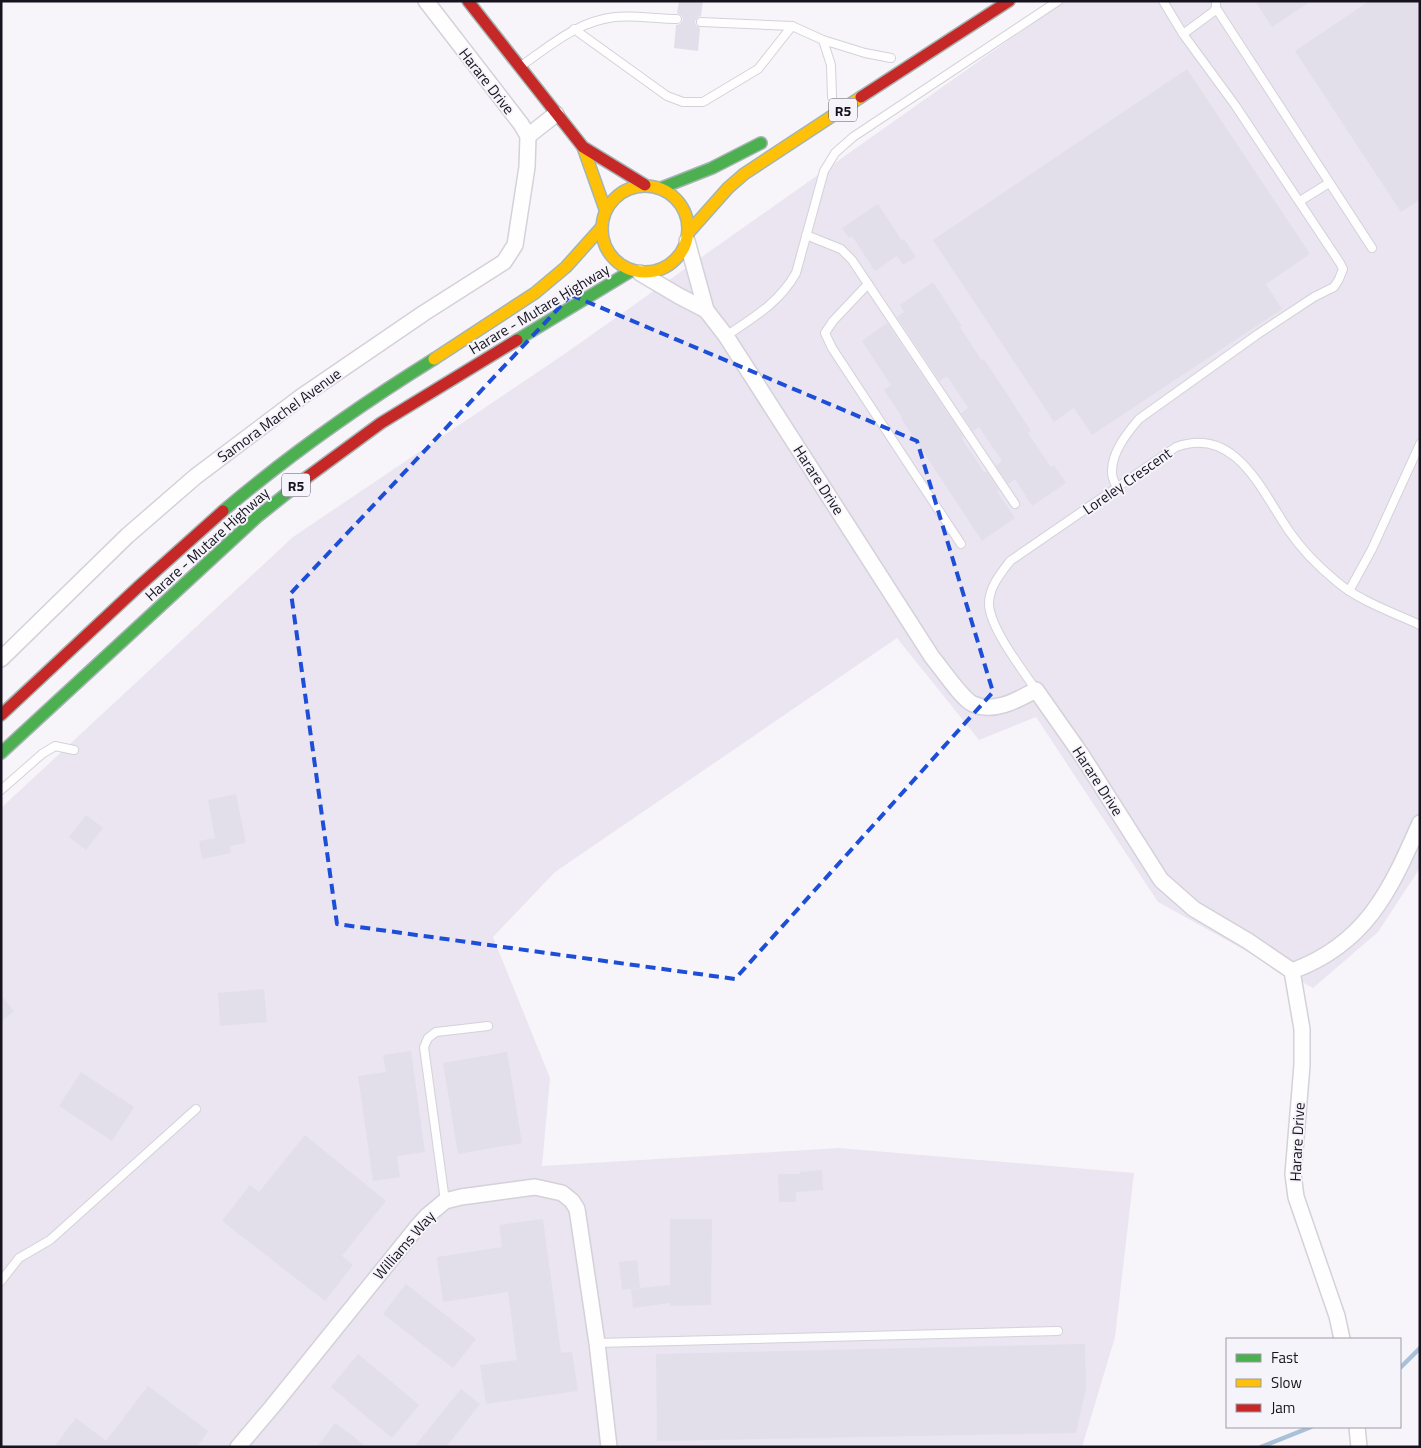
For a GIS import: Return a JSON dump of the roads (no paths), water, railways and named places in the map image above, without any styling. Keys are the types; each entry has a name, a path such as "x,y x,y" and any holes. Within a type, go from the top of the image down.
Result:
{"main road":[{"path":"468,1 583,147 645,185 661,188 682,206 688,221 687,237"},
{"name":"R5","path":"636,272 655,271 669,265 680,255 687,237 728,188 744,174 1009,1"},
{"path":"876,67 895,55"},
{"path":"661,188 714,169 738,158 769,137"},
{"path":"583,147 605,209"},
{"path":"636,272 619,264 609,254 603,242 601,228 605,209 610,202 625,190 645,185"},
{"name":"Harare - Mutare Highway","path":"1,715 152,573 279,464 322,432 536,292 566,267 601,228"},
{"name":"Harare - Mutare Highway","path":"1,753 257,517 297,484 382,423 539,325 636,272"}],"street":[{"name":"Harare Drive","path":"426,1 528,136"},
{"path":"528,136 556,114"},
{"name":"Samora Machel Avenue","path":"1,659 127,536 195,477 301,397 424,313 504,262 515,244 527,167 528,136"},
{"name":"Harare Drive","path":"687,237 706,310 726,336 932,657 967,700 980,706 994,706 1014,701 1036,690 1081,754 1161,880 1194,909 1248,941 1292,971 1302,1029 1302,1065 1293,1174 1296,1197 1335,1309 1342,1338"},
{"name":"Harare Drive","path":"636,272 706,310"},
{"path":"1292,971 1314,963 1357,932 1367,921 1390,886 1420,824"},
{"name":"Williams Way","path":"238,1447 427,1216 445,1201 536,1187 562,1193 572,1200 577,1209 597,1343 609,1447"},
{"path":"1357,1428 1359,1447"}],"lane":[{"path":"726,336 770,306 791,283 796,273 824,172 835,153 852,136 1058,1"},
{"path":"1117,488 1112,470 1117,453 1123,438 1139,419 1258,334 1314,297 1334,287 1343,269 1316,229 1300,200 1235,105 1182,34 1163,1"},
{"path":"1182,34 1203,20 1216,5 1372,248"},
{"path":"520,67 574,29 593,22 617,16 677,20"},
{"path":"701,22 792,26 823,40 865,53 895,55"},
{"path":"574,29 666,96 683,102 703,102 758,69 792,26"},
{"path":"823,40 831,65 832,97"},
{"path":"1300,200 1329,183"},
{"path":"806,235 841,249 852,260 1015,504"},
{"path":"868,284 833,321 825,334 832,348 962,544"},
{"name":"Loreley Crescent","path":"1036,690 996,628 990,612 989,601 998,576 1010,561 1176,447 1187,443 1200,441 1219,446 1234,454 1247,467 1299,545 1331,577 1349,591 1420,625"},
{"path":"1349,591 1372,549 1420,444"},
{"path":"1,790 42,754 55,746 74,750"},
{"path":"445,1201 424,1047 428,1038 436,1032 488,1026"},
{"path":"1,1281 19,1258 50,1240 196,1109"},
{"path":"597,1343 1058,1331"}],"waterway":[{"path":"1401,1367 1420,1348"},
{"path":"1261,1447 1308,1428"}]}
